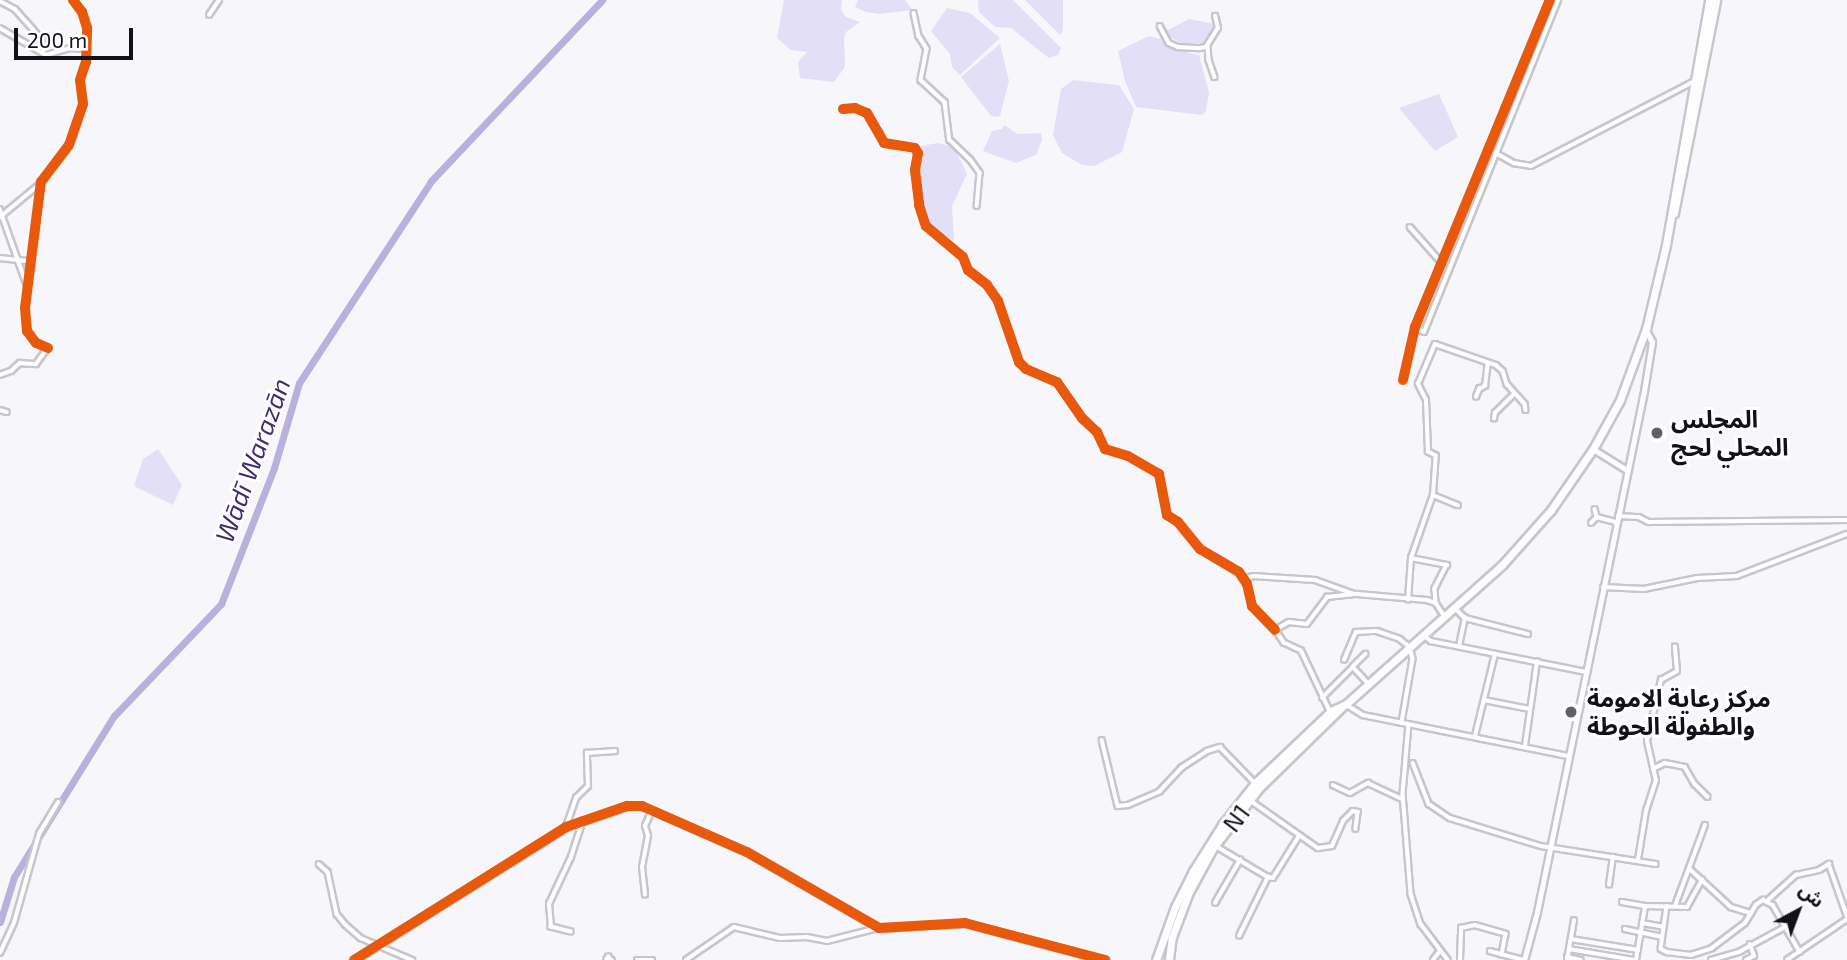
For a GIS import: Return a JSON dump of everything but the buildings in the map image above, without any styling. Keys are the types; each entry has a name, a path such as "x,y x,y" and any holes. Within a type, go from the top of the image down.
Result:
{"highway":[{"name":"N1","path":"1668,230 1709,0"},
{"name":"N1","path":"1169,960 1172,937 1189,892 1215,846 1249,800 1368,683 1446,617 1528,537 1593,449 1620,400 1646,329 1716,0"},
{"name":"N1","path":"1156,960 1175,907 1193,871 1222,825 1255,783 1331,712 1346,704"},
{"path":"1156,960 1162,956 1169,960"}],"street":[{"path":"28,287 1,213 41,182 69,145 82,110 80,80 87,49 84,18 73,0"},
{"path":"209,15 219,0"},
{"path":"1403,380 1415,327 1550,0"},
{"path":"1415,327 1424,332 1558,0"},
{"path":"0,1 15,9 33,29 42,40 47,56 71,48 87,49"},
{"path":"915,13 919,36 927,49 921,80 945,102 950,140 980,173 977,206"},
{"path":"1160,26 1163,36 1178,47 1200,48 1208,44 1218,28 1215,16"},
{"path":"0,27 44,51"},
{"path":"1208,44 1209,60 1215,77"},
{"path":"1496,153 1514,163 1531,166 1693,82"},
{"path":"843,109 855,108 867,113 884,143 915,148 918,153 915,170 919,205 926,226 963,257 968,270 987,285 998,301 1019,362 1026,369 1057,382 1082,418 1097,432 1105,449 1128,456 1159,474 1167,515 1178,522 1200,549 1226,562 1244,579 1252,606 1275,630 1283,643 1301,650 1331,712"},
{"path":"0,375 11,371 20,363 36,365 48,348 36,343 27,331 30,261 41,182"},
{"path":"1410,227 1442,263"},
{"path":"0,258 30,261"},
{"path":"1490,951 1524,960 1537,912 1652,342 1646,329"},
{"path":"1408,600 1411,558 1433,495 1436,456 1427,452 1426,400 1418,384 1435,344 1503,371 1514,394 1525,404 1526,410"},
{"path":"1476,397 1479,389 1485,386 1488,363"},
{"path":"1494,419 1495,412 1514,394"},
{"path":"0,410 7,412"},
{"path":"1593,449 1627,470"},
{"path":"1433,495 1458,505"},
{"path":"1595,509 1597,517"},
{"path":"1597,517 1639,517 1649,523 1847,520"},
{"path":"1591,523 1597,517"},
{"path":"1603,586 1644,589 1697,578 1737,576 1847,534"},
{"path":"1411,558 1447,565 1435,589 1436,603 1446,617"},
{"path":"1244,579 1253,576 1315,580 1356,595"},
{"path":"1275,630 1289,622 1307,624 1327,597 1356,595 1436,603"},
{"path":"1455,608 1465,618 1528,634"},
{"path":"1459,647 1465,618"},
{"path":"1344,660 1356,632 1377,631 1400,639 1410,647 1413,659 1402,723"},
{"path":"1424,635 1431,641 1586,672"},
{"path":"1638,860 1646,811 1656,781 1647,741 1661,680 1677,671 1675,647"},
{"path":"1322,698 1367,654"},
{"path":"1475,736 1495,654"},
{"path":"1525,746 1537,662"},
{"path":"1353,667 1368,683"},
{"path":"1484,700 1530,709"},
{"path":"1346,704 1363,715 1569,756"},
{"path":"1409,724 1403,800 1416,915 1448,960"},
{"path":"1102,740 1118,806 1128,805 1159,792 1181,768 1208,751 1220,747 1255,783"},
{"path":"566,827 576,798 588,786 587,752 615,751"},
{"path":"1413,763 1429,804 1467,824 1548,847 1656,864"},
{"path":"1653,769 1665,763 1685,766 1708,797"},
{"path":"1333,785 1350,793 1368,783 1403,800"},
{"path":"1249,800 1269,811 1318,848 1332,846 1343,821 1353,811 1358,812 1356,829"},
{"path":"0,953 14,923 39,834 58,802"},
{"path":"354,960 566,827 627,806 652,810 747,852 879,928"},
{"path":"645,895 642,867 648,836 645,825 652,810"},
{"path":"571,932 551,927 549,904 571,857 583,819"},
{"path":"1675,906 1705,825"},
{"path":"1215,846 1273,878 1299,836"},
{"path":"1609,885 1613,857"},
{"path":"1215,903 1240,860"},
{"path":"319,864 328,872 337,914 361,938 412,960"},
{"path":"1667,906 1661,949 1680,958 1712,948 1745,923 1756,905 1768,900 1796,875 1819,870 1829,864 1847,917 1787,960"},
{"path":"1690,869 1731,907 1751,912"},
{"path":"1239,936 1268,877"},
{"path":"1622,902 1687,908 1702,880"},
{"path":"1768,900 1800,952"},
{"path":"1569,949 1603,958 1636,960 1645,906"},
{"path":"1574,921 1567,959 1581,960"},
{"path":"686,960 734,927 753,929 780,939 807,937 827,942 879,928 965,923 1104,960"},
{"path":"1642,923 1664,927"},
{"path":"1460,960 1461,929 1475,925 1506,934 1502,956"},
{"path":"1714,960 1739,952 1784,927"},
{"path":"1625,929 1662,937"},
{"path":"1571,939 1638,950"},
{"path":"1746,960 1754,956 1750,945"},
{"path":"1433,960 1440,951"},
{"path":"637,960 650,960"}],"shaded area":[{"path":"784,0 842,0 841,10 846,17 860,22 846,32 845,67 834,82 800,78 798,62 807,52 791,50 777,38"},
{"path":"858,0 905,0 912,10 879,14 866,12 855,7"},
{"path":"978,0 1013,0 1061,48 1058,55 1049,58 1011,28 995,27 979,12"},
{"path":"1025,0 1063,0 1063,30 1060,35"},
{"path":"947,8 970,13 1000,38 960,75 952,67 950,54 931,31"},
{"path":"1189,19 1214,24 1208,42 1184,45 1167,35 1168,30"},
{"path":"1149,36 1161,39 1172,49 1199,55 1209,93 1206,111 1202,115 1136,107 1125,81 1118,51"},
{"path":"1000,44 1009,81 1000,116 995,117 991,116 961,77"},
{"path":"1073,80 1119,85 1134,109 1122,152 1094,166 1082,165 1062,153 1053,135 1061,89"},
{"path":"1439,94 1458,137 1435,151 1399,108"},
{"path":"1004,125 1018,134 1041,133 1042,140 1036,155 1016,163 983,151 992,131 1002,129"},
{"path":"938,143 954,147 967,174 952,206 954,241 932,228 920,192 921,146"},
{"path":"158,449 182,485 173,505 134,486 143,459"}],"waterway":[{"name":"Wādī Warazān","path":"0,922 14,877 114,716 221,604 274,468 299,383 431,181 602,0"}],"cycle path":[{"path":"48,348 36,343 27,331 25,308 41,182 69,145 83,104 80,80 86,62 87,28 82,12 73,0"},
{"path":"1403,380 1415,327 1550,0"},
{"path":"843,109 855,108 867,113 884,143 915,148 918,153 915,170 919,205 926,226 963,257 968,270 987,285 998,301 1019,362 1026,369 1057,382 1082,418 1097,432 1105,449 1128,456 1159,474 1167,515 1178,522 1200,549 1239,572 1247,584 1252,606 1275,630"},
{"path":"354,960 566,827 627,806 642,806 747,852 879,928 965,923 1105,960"}],"place":[{"name":"المجلس المحلي لحج","path":"1657,433"},
{"name":"مركز رعاية الامومة والطفولة الحوطة","path":"1571,712"}]}
